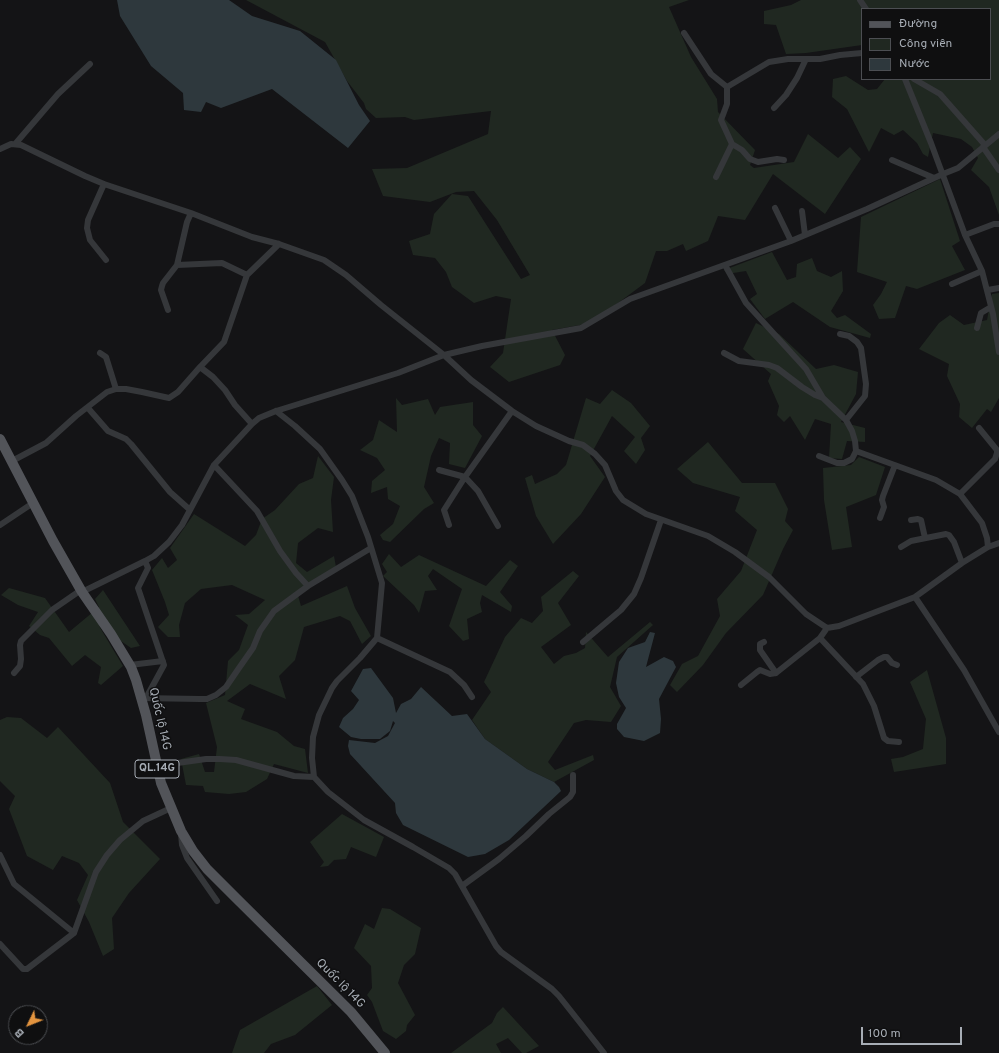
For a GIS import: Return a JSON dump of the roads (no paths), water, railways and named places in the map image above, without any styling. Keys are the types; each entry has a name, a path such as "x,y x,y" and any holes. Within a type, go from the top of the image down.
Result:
{"main road":[{"name":"Quốc lộ 14G","path":"0,439 53,541 82,591 130,665 144,698 156,766 161,783 181,831 193,851 207,869 351,1012 385,1053"}],"street":[{"path":"684,33 711,74 727,87"},
{"path":"727,87 769,62 820,59 861,53"},
{"path":"774,108 786,95 797,78 806,59"},
{"path":"0,150 16,143 58,94 90,64"},
{"path":"905,80 965,234 982,271 988,290 999,352"},
{"path":"916,80 940,94 984,146 999,170"},
{"path":"727,87 727,104 721,120 732,144 742,150 753,160 758,162 777,159 784,160"},
{"path":"14,672 20,666 22,659 20,645 21,641 52,610 82,591 154,556 169,542 182,525 189,509 214,465 259,418 276,410 398,373 444,355 482,346 582,328 630,299 791,241 868,209 958,168 999,134"},
{"path":"16,143 104,184 191,213 252,237 279,244 324,260 346,275 444,355 471,380 512,411 536,426 569,441 583,445 596,454 605,465 616,491 623,500 646,514 708,536 736,552 769,577 806,614 827,628 839,626 915,597 962,563 988,547 999,543"},
{"path":"716,177 732,144"},
{"path":"892,160 934,178"},
{"path":"104,184 88,220 87,228 90,240 106,260"},
{"path":"775,208 791,241"},
{"path":"802,211 805,235"},
{"path":"168,310 161,290 163,283 177,265 187,222 191,213"},
{"path":"965,234 994,224 999,224"},
{"path":"12,461 46,443 76,416 107,392 116,389 142,392 169,398 178,392 224,342 247,276 279,244"},
{"path":"177,265 222,262 247,276"},
{"path":"725,265 746,303 806,369 823,398 846,420 854,436 856,451 852,459 844,463 837,463 819,456"},
{"path":"952,284 982,271"},
{"path":"988,290 999,288"},
{"path":"977,328 981,313 991,307"},
{"path":"840,334 849,336 857,342 861,348 866,384 865,396 846,420"},
{"path":"100,353 106,358 116,389"},
{"path":"724,353 739,361 769,365 777,368 814,395 823,398"},
{"path":"200,367 213,377 225,390 235,405 252,424"},
{"path":"88,408 108,431 126,439 170,492 189,509"},
{"path":"276,410 320,449 352,496 382,582 377,638 332,688 319,715 313,737 312,758 314,777 328,792 364,820 449,868 455,874 496,946 501,952 552,989 604,1053"},
{"path":"449,525 444,510 465,477 512,411"},
{"path":"960,494 995,459 998,453 979,428"},
{"path":"856,451 936,480 960,494 982,523 987,538 988,547"},
{"path":"214,465 257,511 280,551 296,573 308,586"},
{"path":"880,518 884,507 882,500 883,496 895,465"},
{"path":"439,470 465,477 478,492 498,526"},
{"path":"0,525 33,503"},
{"path":"583,642 630,601 641,578 661,520"},
{"path":"911,520 921,520 925,538"},
{"path":"901,547 911,541 946,534 949,535 954,542 962,563"},
{"path":"144,698 207,699 216,696 226,687 253,648 260,631 274,611 308,586 371,548"},
{"path":"144,698 164,665 138,588 148,568 145,561"},
{"path":"915,597 964,670 999,732"},
{"path":"741,685 760,670 764,670 770,674 776,673 820,638 827,628"},
{"path":"377,638 450,672 464,685 472,697"},
{"path":"820,638 863,684 874,706 884,738 888,741 899,742"},
{"path":"764,642 760,644 760,650 776,673"},
{"path":"856,677 884,656 887,657 892,663 897,664"},
{"path":"130,665 163,661"},
{"path":"156,766 206,759 236,760 294,776 314,777"},
{"path":"462,886 499,859 570,797 573,792 573,775"},
{"path":"0,944 23,969 26,969 74,933 96,872 107,855 120,840 143,821 171,808"},
{"path":"181,831 182,845 187,858 217,901"},
{"path":"0,855 14,884 74,933"}],"water":[{"path":"117,0 229,0 252,16 300,31 336,60 359,105 370,121 348,148 272,89 221,108 206,102 201,112 184,110 183,93 151,66 120,16"},
{"path":"650,632 655,633 646,667 664,657 673,661 676,667 659,699 661,719 660,733 644,741 624,737 617,729 617,724 626,708 619,697 616,683 619,662 628,648 645,642"},
{"path":"371,668 393,698 396,713 401,704 411,699 421,687 452,716 467,714 485,739 527,769 554,782 561,791 509,840 485,854 468,857 403,825 396,813 395,803 350,754 348,746 349,740 375,743 388,736 395,723 393,721 390,731 380,739 361,739 351,737 339,727 343,718 353,709 359,700 351,691 363,669"}]}
